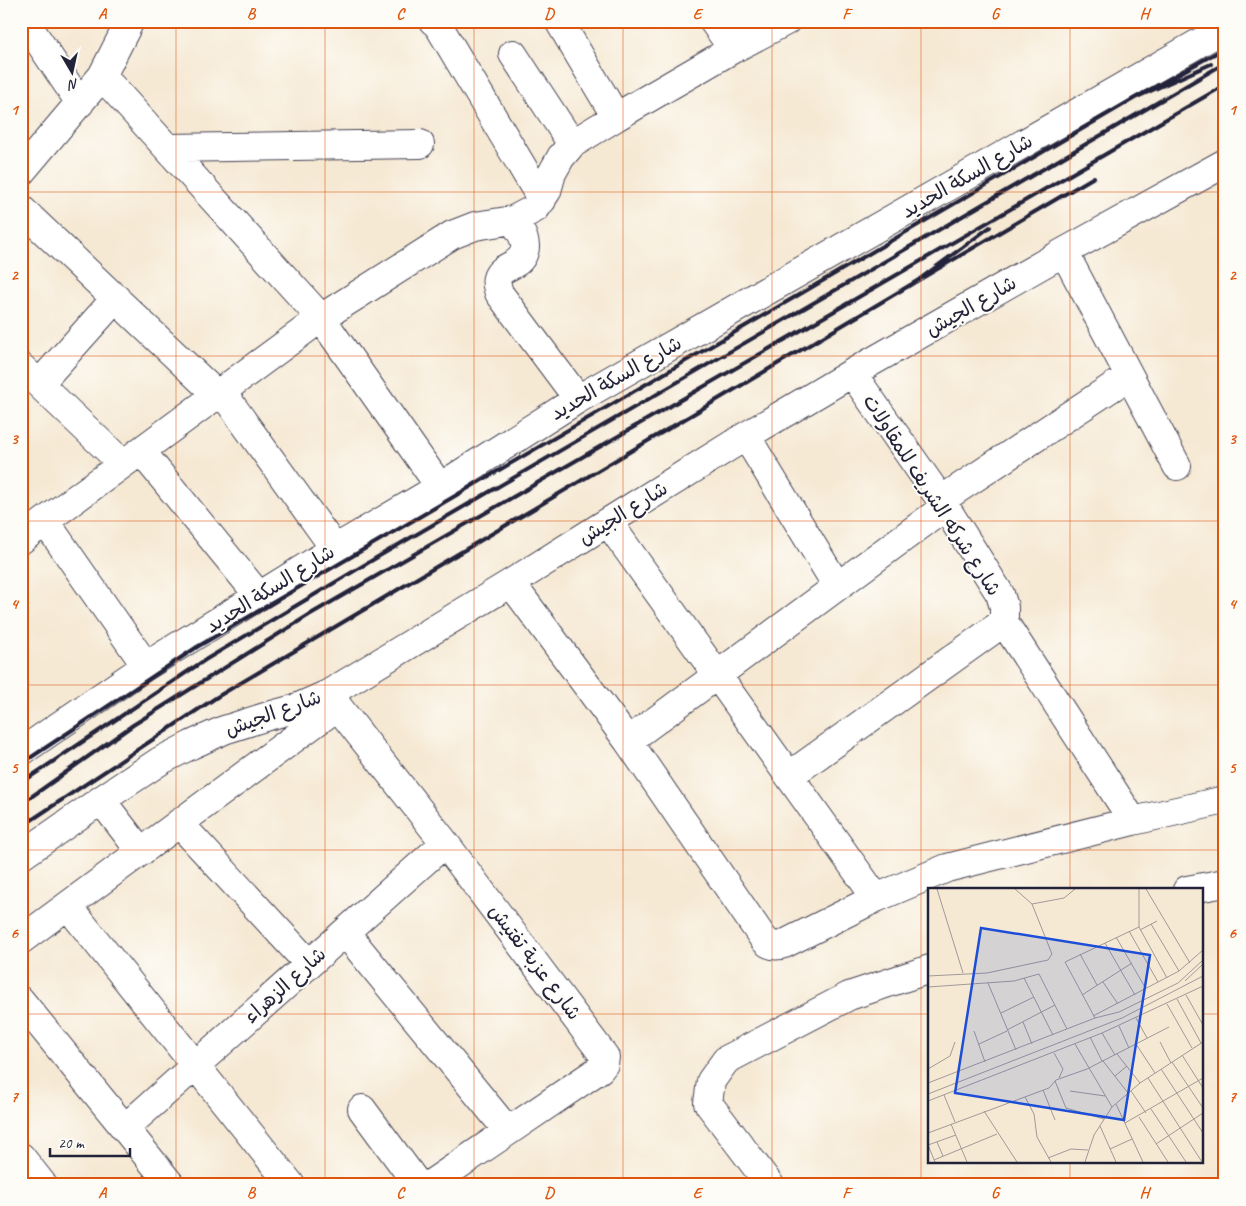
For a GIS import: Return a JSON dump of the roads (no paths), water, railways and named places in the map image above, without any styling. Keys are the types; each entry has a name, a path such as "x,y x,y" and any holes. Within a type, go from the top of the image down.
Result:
{"street":[{"path":"25,21 80,103"},
{"path":"21,172 102,76 130,21"},
{"path":"433,21 441,30 542,200"},
{"path":"559,21 616,117"},
{"path":"713,21 733,49"},
{"path":"21,540 45,520 321,318 452,235 475,226 513,220 536,208 547,191 552,173 561,157 572,144 733,49 786,21"},
{"name":"شارع السكة الحديد","path":"25,741 335,549 440,487 578,399 1225,28"},
{"path":"513,54 572,144"},
{"path":"102,76 321,318 440,487"},
{"path":"168,148 420,144"},
{"name":"شارع الجيش","path":"21,856 160,761 199,741 224,730 268,716 333,700 511,583 746,436 1064,252 1225,163"},
{"path":"21,208 220,393 335,549"},
{"path":"513,220 524,238 526,247 524,255 519,262 500,272 496,278 496,285 499,293 578,399"},
{"path":"1064,252 1177,466"},
{"path":"116,298 30,376 132,458 259,596"},
{"name":"شارع شركه الشريف للمقاولات","path":"852,373 943,503 1000,594 1004,607 1004,622 1133,821"},
{"path":"628,741 837,586 943,503 1129,376"},
{"path":"746,436 837,586"},
{"path":"45,520 146,666"},
{"path":"608,522 876,898"},
{"path":"511,583 628,741 767,943 772,946 784,944 876,898 948,868 1133,821 1225,800"},
{"path":"789,776 1004,622"},
{"path":"21,940 179,824 333,700"},
{"name":"شارع عزبة تفتيش","path":"333,700 445,843 605,1057 604,1064 600,1069 429,1185"},
{"path":"101,800 141,852"},
{"path":"179,824 309,964"},
{"name":"شارع الزهراء","path":"125,1128 445,843"},
{"path":"1198,888 1225,883"},
{"path":"68,906 291,1185"},
{"path":"345,932 508,1132"},
{"path":"770,1185 708,1103 711,1081 726,1060 849,996 928,970"},
{"path":"21,1001 172,1185"},
{"path":"362,1109 418,1185"},
{"path":"21,1157 43,1185"}],"railway":[{"path":"1211,64 1135,98 1225,48"},
{"path":"21,783 205,660 381,555 1225,63"},
{"path":"21,804 133,725 309,615 1225,85"},
{"path":"21,764 197,647 1135,98"},
{"path":"990,227 917,281 1094,177"},
{"path":"21,827 217,697 917,281"}]}
